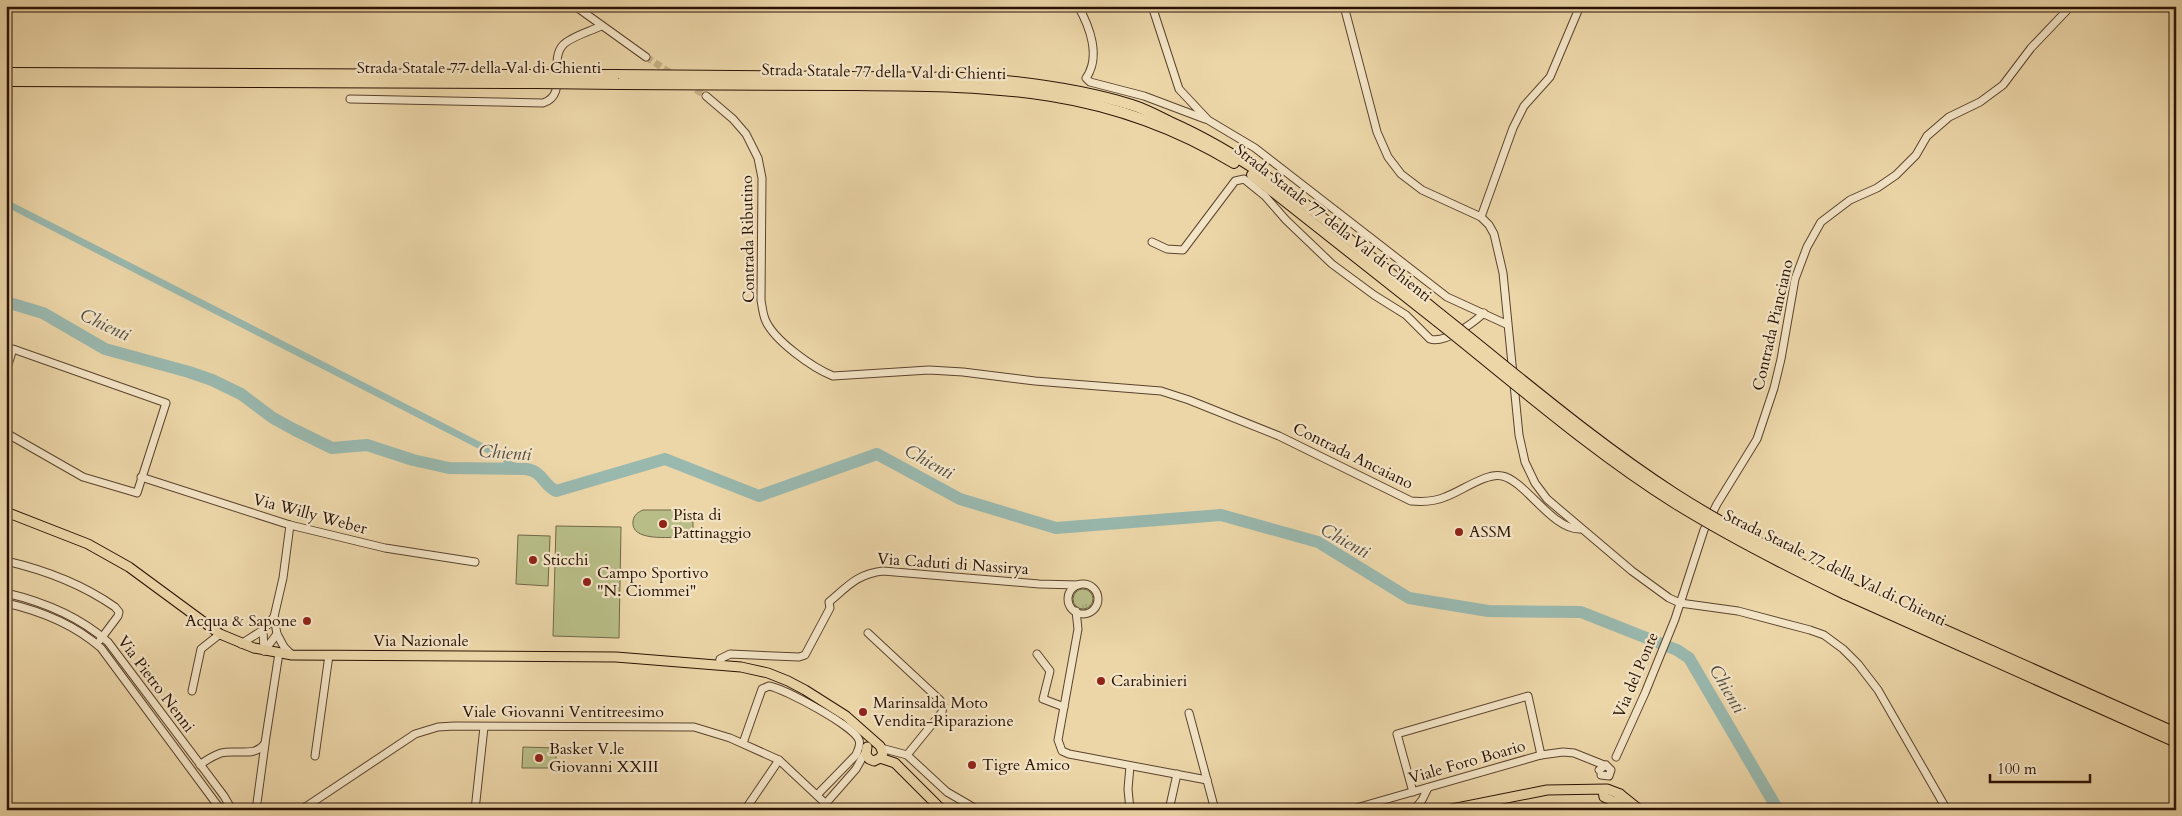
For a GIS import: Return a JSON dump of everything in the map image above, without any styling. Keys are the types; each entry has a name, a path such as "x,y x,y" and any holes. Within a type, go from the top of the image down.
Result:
{"highway":[{"path":"6,68 76,68 128,73"},
{"name":"Strada Statale 77 della Val di Chienti","path":"6,73 128,73 942,85 1008,88 1072,98 1134,114 1195,141 1243,168 1633,465 1676,495 1735,530 1848,587 2176,733"},
{"name":"Strada Statale 77 della Val di Chienti","path":"6,81 536,79"},
{"name":"Strada Statale 77 della Val di Chienti","path":"1439,318 1628,471 1733,538 1845,594 2176,742"}],"main road":[{"name":"Via Nazionale","path":"6,512 88,544 129,567 220,634 264,651 292,655 616,657 750,669 788,681 832,707 858,727 875,752 895,763 942,810"},
{"path":"1447,810 1547,790 1607,789 1618,792 1640,810"},
{"path":"1603,790 1603,796 1612,804 1628,810"},
{"path":"1612,804 1620,798 1618,792"}],"street":[{"path":"576,6 646,57"},
{"path":"1078,6 1086,22 1092,46 1094,60 1086,78 1090,82 1144,96 1208,120 1255,148 1447,297 1506,324"},
{"path":"1152,6 1179,89 1208,120"},
{"path":"1344,6 1377,132 1388,157 1401,174 1422,190 1481,217 1489,225 1498,248 1503,273 1506,324 1519,435 1525,462 1535,483 1547,499 1580,529"},
{"path":"1481,217 1513,128 1524,106 1550,77 1580,6"},
{"name":"Contrada Pianciano","path":"1680,603 1704,530 1717,504 1757,439 1774,388 1781,359 1795,279 1807,247 1821,222 1850,200 1878,188 1896,175 1916,155 1927,136 1949,117 1980,102 2003,84 2031,48 2071,6"},
{"path":"350,99 543,103 551,99 556,91 557,58 565,42 601,26"},
{"name":"Contrada Ributino","path":"706,96 733,119 746,134 758,158 762,178 761,300 765,319 778,336 806,362 833,376 929,370 963,372 1035,381"},
{"path":"1152,242 1167,249 1183,250 1235,181 1244,179 1265,196 1286,220 1332,264 1374,295 1406,315 1430,339 1442,340 1474,322 1484,313"},
{"path":"6,371 13,349 166,403 137,492 83,477 6,433"},
{"name":"Contrada Ancaiano","path":"1035,381 1144,389 1174,395 1279,436 1412,501 1433,501 1445,498 1487,478 1502,476 1515,482 1556,518 1571,528 1580,529 1632,571 1680,603"},
{"name":"Via Willy Weber","path":"141,477 290,525 385,548 475,562"},
{"path":"242,644 264,630 274,616 283,578 290,525"},
{"path":"6,561 47,572 78,585 115,607 119,612 118,616 96,644"},
{"name":"Via Caduti di Nassirya","path":"719,665 720,659 730,654 799,657 804,654 830,608 829,602 860,576 871,572 883,571 1057,585 1078,585"},
{"path":"1057,585 1065,589 1070,605 1076,611 1078,629 1058,740 1062,750 1069,754 1207,780"},
{"path":"1068,596 1070,591 1078,585 1091,586 1097,594 1095,607 1088,612 1078,629"},
{"name":"Via Pietro Nenni","path":"6,593 30,598 63,611 103,637 232,810"},
{"name":"Via Pietro Nenni","path":"6,603 59,619 96,644 221,810"},
{"path":"1680,603 1747,613 1810,630 1835,642 1858,664 1878,690 1946,810"},
{"name":"Via del Ponte","path":"1590,790 1597,784 1616,757 1645,694 1680,603"},
{"path":"1076,611 1088,612"},
{"path":"274,616 278,634 284,647 292,655"},
{"path":"264,630 264,651"},
{"path":"868,633 940,700 944,706 942,712 907,755"},
{"path":"192,691 200,649 220,634"},
{"path":"264,651 278,634"},
{"path":"257,803 279,653"},
{"path":"1037,654 1050,671 1044,699 1064,707"},
{"path":"315,756 329,655"},
{"path":"743,743 762,689 769,686 810,703 853,732 859,740 860,748 856,755 817,796"},
{"path":"1413,792 1396,734 1406,731 1528,696 1541,755"},
{"path":"1189,713 1215,810"},
{"name":"Viale Giovanni Ventitreesimo","path":"301,810 415,734 438,727 694,727 743,743 779,760 825,803"},
{"path":"475,810 484,727"},
{"path":"200,765 222,753 256,751 265,743"},
{"path":"856,769 875,752"},
{"path":"820,810 856,769 875,752 898,752 907,755 947,792 978,810"},
{"name":"Viale Foro Boario","path":"1349,810 1541,755 1569,752 1580,754 1592,760 1605,771"},
{"path":"745,810 779,760"},
{"path":"1130,766 1128,788 1130,810"},
{"path":"1605,771 1618,792"},
{"name":"Via del Ponte","path":"1603,790 1605,771"},
{"path":"1169,810 1177,774"},
{"path":"1414,810 1428,788"}],"green space":[{"name":"Pista di Pattinaggio","path":"643,510 684,510 693,520 693,529 684,537 652,537 644,535 634,528 633,521 636,514"},
{"name":"Campo Sportivo \"N. Ciommei\"","path":"556,526 621,527 619,638 553,636"},
{"name":"Sticchi","path":"518,535 550,536 548,586 516,584"},
{"path":"1083,589 1090,592 1093,599 1090,606 1083,609 1076,606 1073,599 1076,592"},
{"name":"Basket V.le Giovanni XXIII","path":"523,747 556,748 556,768 522,768"}],"waterway":[{"path":"6,203 506,459 508,464 526,469"},
{"name":"Chienti","path":"6,302 43,313 105,349 212,380 241,394 273,418 332,448 367,445 413,460 449,468 532,470 556,491 665,459 759,496 877,454 960,499 1056,528 1221,515 1318,542 1409,598 1488,611 1581,612 1677,650 1689,658 1778,810"}],"tunnel":[{"path":"646,57 674,75"},
{"path":"687,84 706,96"}],"place":[{"name":"Pista di Pattinaggio","path":"663,524"},
{"name":"ASSM","path":"1459,532"},
{"name":"Sticchi","path":"533,560"},
{"name":"Campo Sportivo \"N. Ciommei\"","path":"587,582"},
{"name":"Acqua & Sapone","path":"307,621"},
{"name":"Carabinieri","path":"1101,681"},
{"name":"Marinsalda Moto Vendita-Riparazione","path":"863,712"},
{"name":"Basket V.le Giovanni XXIII","path":"539,758"},
{"name":"Tigre Amico","path":"972,765"}]}
